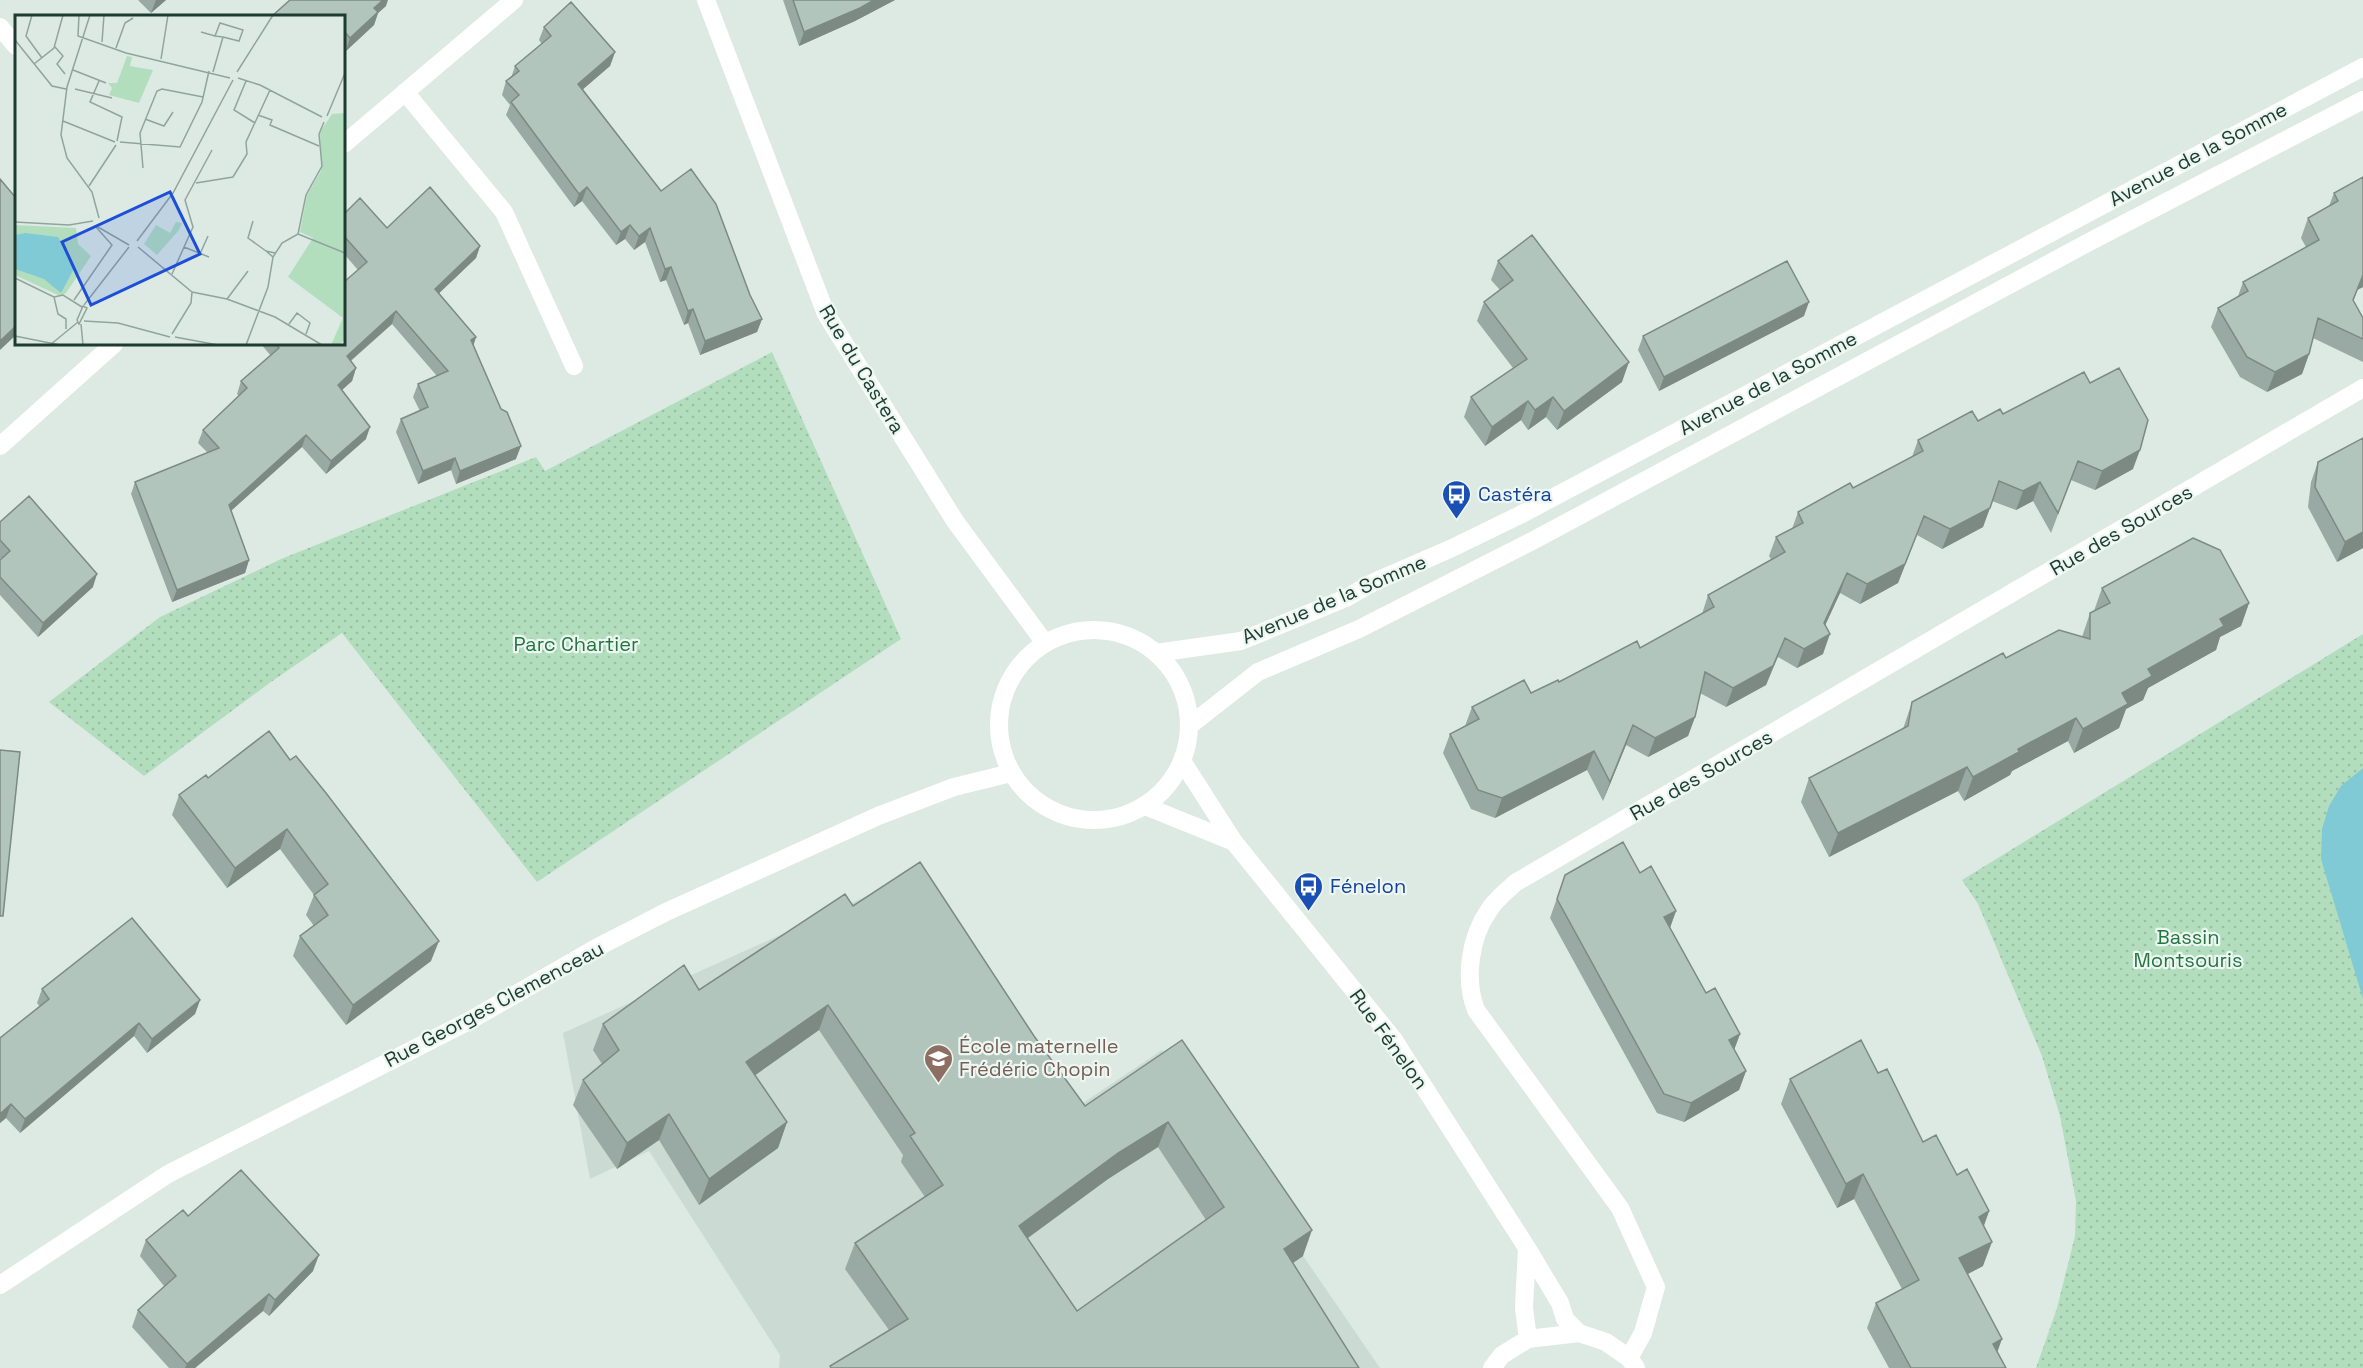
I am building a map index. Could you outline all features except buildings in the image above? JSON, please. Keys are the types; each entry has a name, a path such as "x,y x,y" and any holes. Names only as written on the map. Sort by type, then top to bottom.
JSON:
{"street":[{"path":"345,143 514,0"},
{"name":"Rue du Castera","path":"706,0 826,314 955,521 1045,643"},
{"path":"0,27 15,45"},
{"name":"Avenue de la Somme","path":"1156,653 1241,641 1346,598 1374,582 1450,549 1520,515 2363,67"},
{"path":"405,92 504,212 574,366"},
{"name":"Avenue de la Somme","path":"1189,726 1258,672 1359,629 1525,545 2091,241 2363,100"},
{"path":"0,446 113,345"},
{"name":"Rue des Sources","path":"1633,1363 1656,1287 1620,1208 1476,1010 1469,994 1474,940 1489,909 1515,883 2363,388"},
{"path":"1102,630 1131,637 1156,653 1174,673 1186,699 1189,726 1182,761 1167,786 1145,806 1117,818 1088,821 1071,818 1047,808 1026,793 1011,773 1000,745 998,715 1006,687 1022,662 1045,643 1073,632 1102,630"},
{"name":"Rue Fénelon","path":"1182,761 1234,842 1394,1040 1527,1248 1560,1303 1565,1319 1579,1333"},
{"name":"Rue Georges Clemenceau","path":"0,1285 168,1174 469,1021 596,948 666,912 878,816 954,787 1011,773"},
{"name":"Rue Fénelon","path":"1145,806 1234,842"},
{"path":"1527,1248 1524,1308 1528,1339"},
{"path":"1492,1368 1502,1355 1528,1339 1579,1333 1606,1342 1633,1363"}],"shaded area":[{"path":"900,881 1071,1111 1162,1050 1380,1368 779,1368 780,1355 649,1151 590,1179 563,1033"}],"green space":[{"name":"Parc Chartier","path":"772,352 901,639 537,882 342,633 271,682 144,776 49,702 160,617 281,559 536,457 545,471"},
{"name":"Bassin Montsouris","path":"2363,634 2363,1368 2036,1368 2057,1308 2075,1236 2076,1201 2060,1116 2042,1056 1978,904 1962,880"}],"water":[{"path":"2363,768 2363,999 2321,859 2322,829 2329,806 2341,786"}],"place":[{"name":"Castéra","path":"1457,520"},
{"name":"Fénelon","path":"1309,912"},
{"name":"École maternelle Frédéric Chopin","path":"938,1084"}]}
